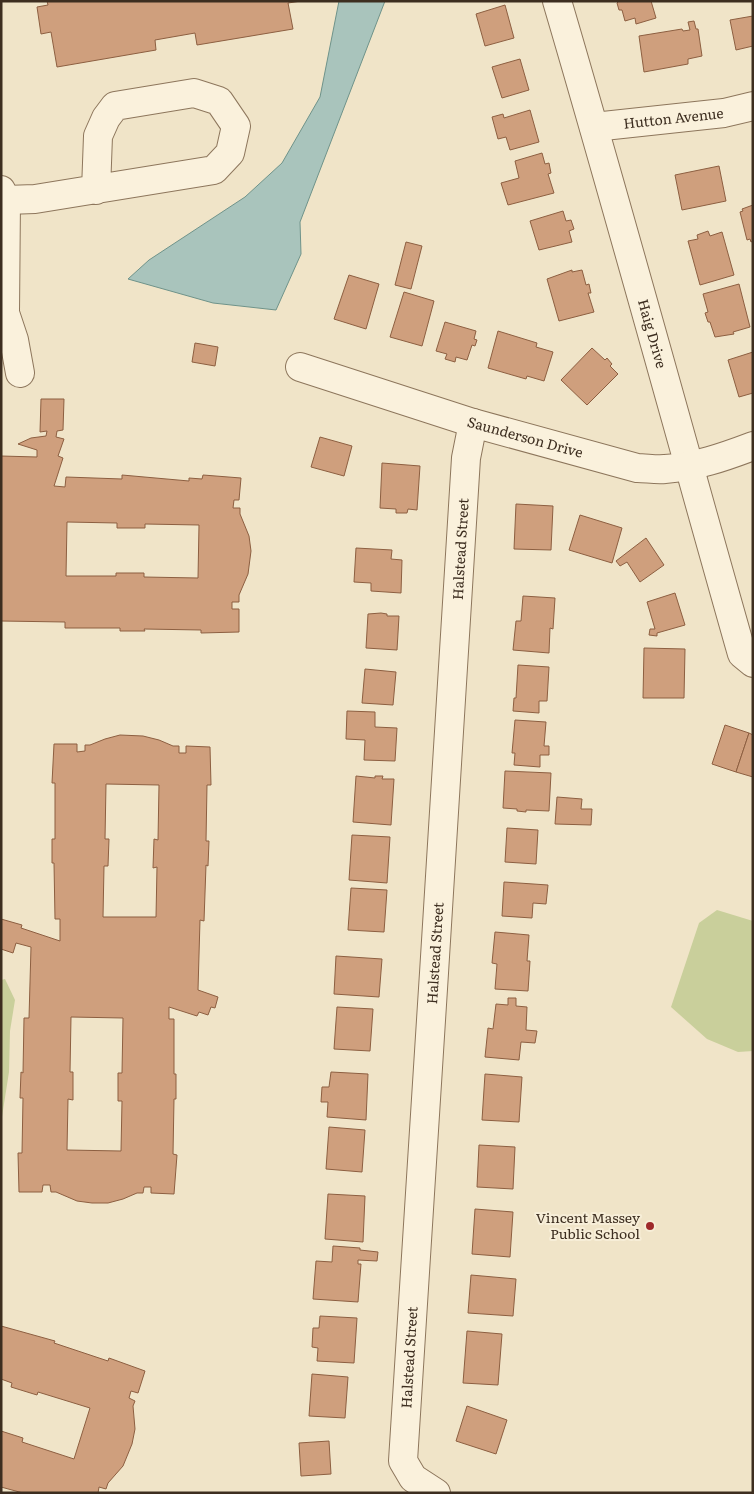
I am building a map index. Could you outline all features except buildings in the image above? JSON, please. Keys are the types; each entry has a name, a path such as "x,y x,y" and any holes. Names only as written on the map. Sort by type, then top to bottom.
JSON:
{"street":[{"name":"Haig Drive","path":"557,1 594,127 676,468 742,654 753,664"},
{"path":"20,372 14,340 5,313 4,195 35,199 96,190 214,170 230,153 236,126 219,101 194,93 115,106 106,118 98,136 96,190"},
{"name":"Hutton Avenue","path":"594,127 724,113 753,106"},
{"name":"Saunderson Drive","path":"300,366 473,423 637,468 676,468 719,459 753,446"},
{"name":"Halstead Street","path":"425,1486 403,1461 450,739 466,458 473,423"}],"green space":[{"path":"717,910 753,921 753,1051 738,1052 707,1039 671,1007 699,923"},
{"path":"5,979 15,1000 10,1031 9,1072 1,1123 1,980"}],"water":[{"path":"339,1 385,1 300,222 301,254 276,310 213,303 128,279 149,260 245,197 282,163 320,97"}],"place":[{"name":"Vincent Massey Public School","path":"650,1226"}]}
